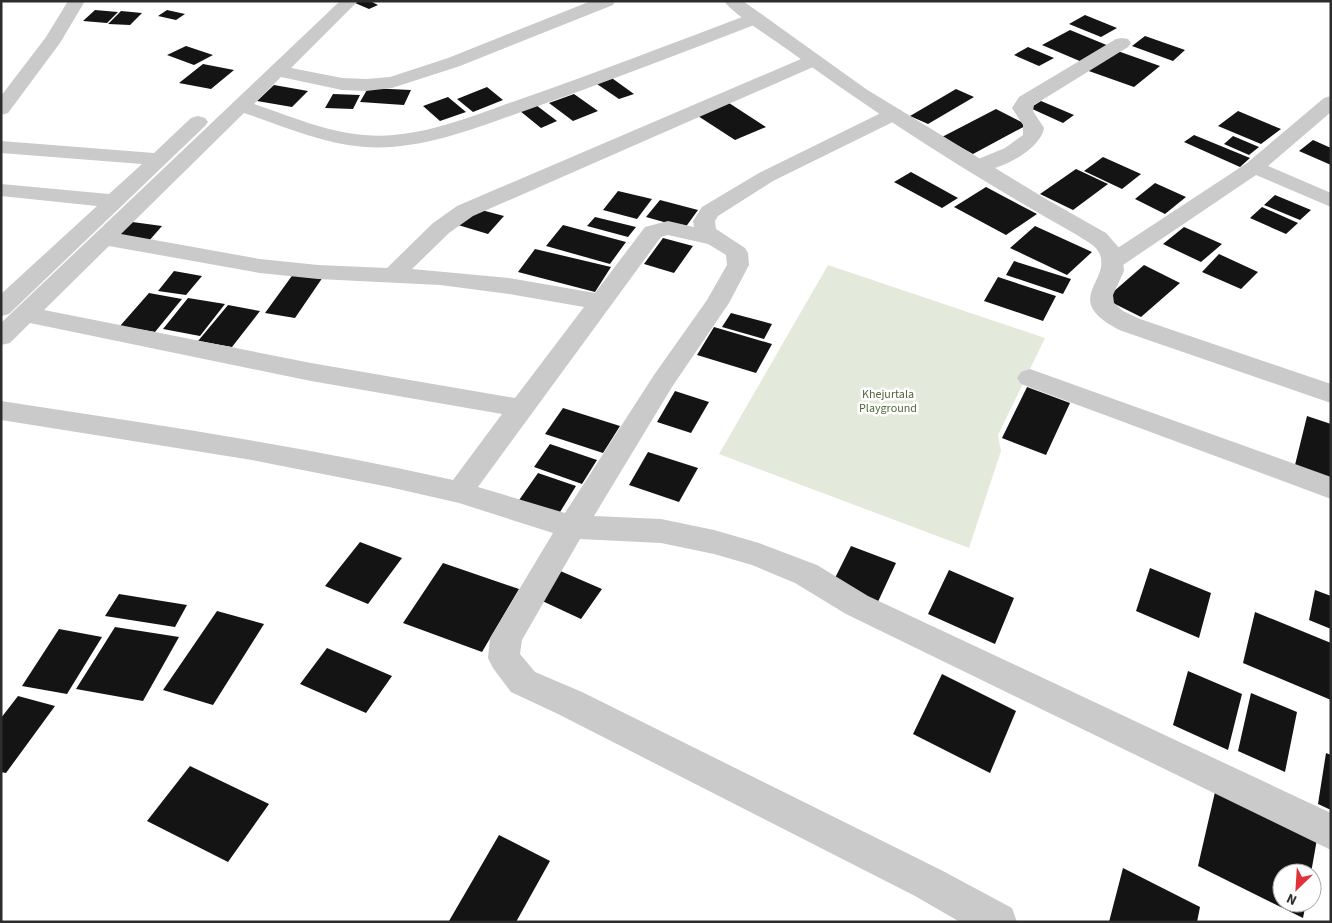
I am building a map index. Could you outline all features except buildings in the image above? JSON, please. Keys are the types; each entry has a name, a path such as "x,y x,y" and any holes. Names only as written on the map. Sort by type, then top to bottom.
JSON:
{"street":[{"path":"3,104 54,39 76,1"},
{"path":"1,308 157,159 333,1"},
{"path":"1,337 350,1"},
{"path":"277,72 342,84 366,85 392,82 454,62 607,1"},
{"path":"732,1 859,93 1038,204 1098,238 1110,250 1112,271 1102,295 1103,304 1114,317 1131,326 1331,394"},
{"path":"241,106 334,134 365,141 388,140 472,122 563,91 756,18"},
{"path":"978,166 1028,143 1034,135 1034,126 1023,114 1022,108 1026,101 1122,43"},
{"path":"393,275 441,228 465,212 814,60"},
{"path":"1112,262 1254,167 1331,102"},
{"path":"713,238 705,231 704,221 710,212 723,202 766,177 894,114"},
{"path":"1,147 157,159"},
{"path":"1254,167 1331,201"},
{"path":"1,190 113,201"},
{"path":"459,492 653,232 668,228 713,238 728,244 736,252 738,265 729,282 717,303 663,381 572,527 506,638 504,658 523,682 570,702 928,883 998,922"},
{"path":"104,238 260,266 318,272 393,275 509,286 600,302"},
{"path":"25,314 311,372 522,408"},
{"path":"1030,378 1331,488"},
{"path":"1,410 262,452 389,476 459,492 572,527 661,531 714,542 775,561 806,574 857,604 1331,832"}],"green space":[{"name":"Khejurtala Playground","path":"828,265 1045,338 998,435 1001,451 969,548 719,454"}]}
